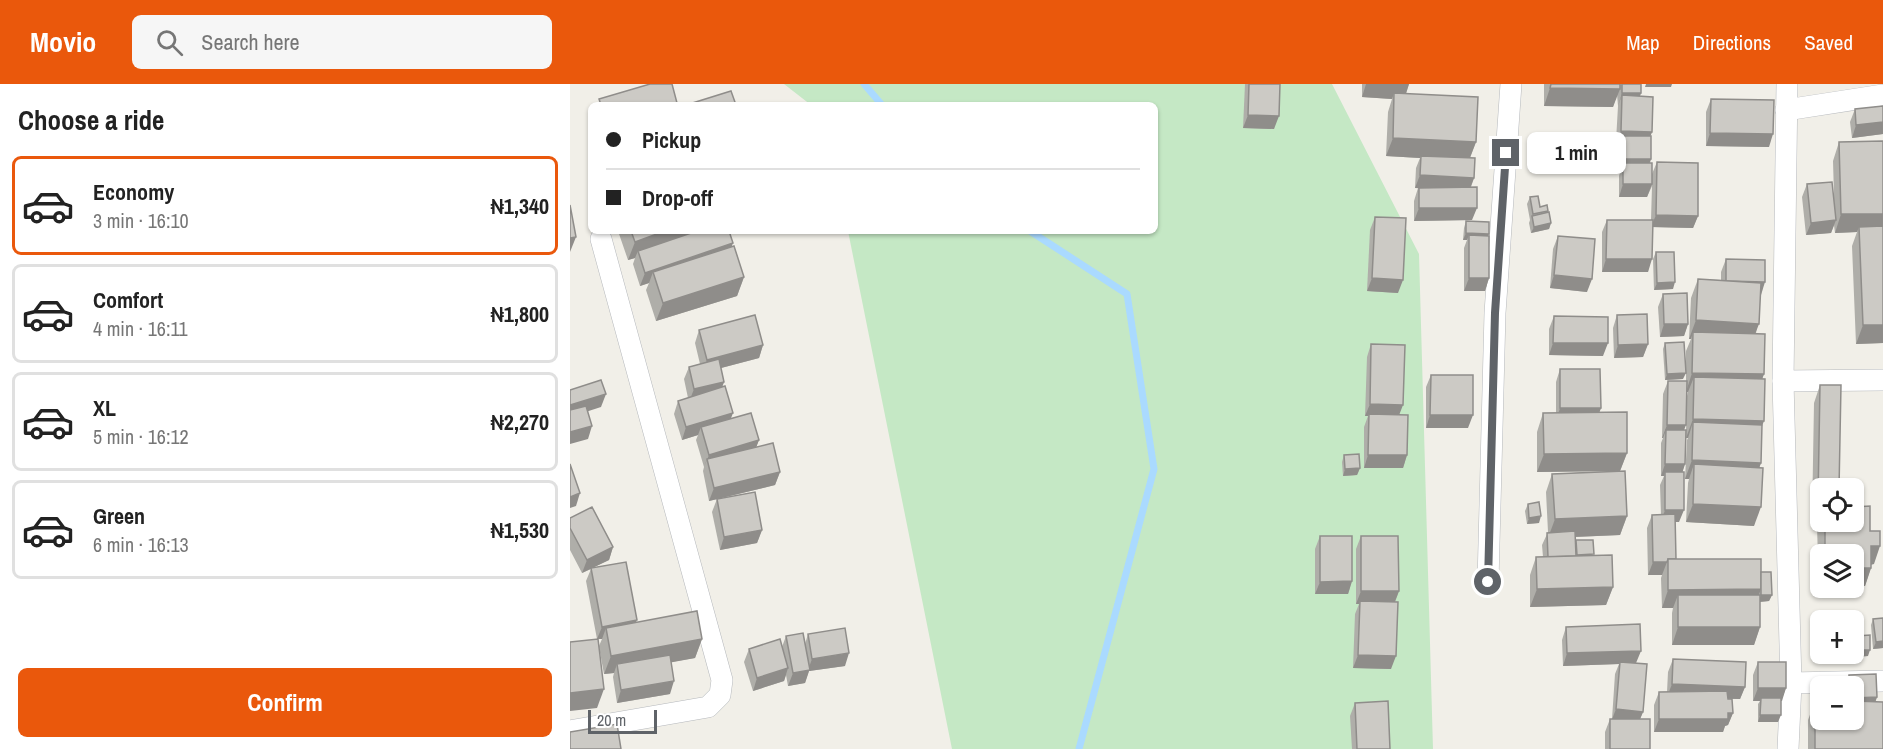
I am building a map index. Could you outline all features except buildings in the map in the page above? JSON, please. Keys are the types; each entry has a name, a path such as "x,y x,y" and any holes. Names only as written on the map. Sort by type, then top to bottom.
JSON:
{"street":[{"path":"1488,582 1495,313 1511,84"},
{"path":"1787,84 1783,381 1791,683 1788,749"},
{"path":"1786,110 1883,95"},
{"path":"570,731 708,707 720,695 722,680 602,239"},
{"path":"1783,381 1883,380"},
{"path":"1791,683 1883,681"}],"green space":[{"path":"784,84 1332,84 1419,254 1433,749 952,749 849,234 1158,234 1158,102 807,102"}],"waterway":[{"path":"864,84 879,102"},
{"path":"1035,234 1127,294 1154,469 1079,749"}],"route":[{"path":"1488,582 1495,313 1506,153"}]}
